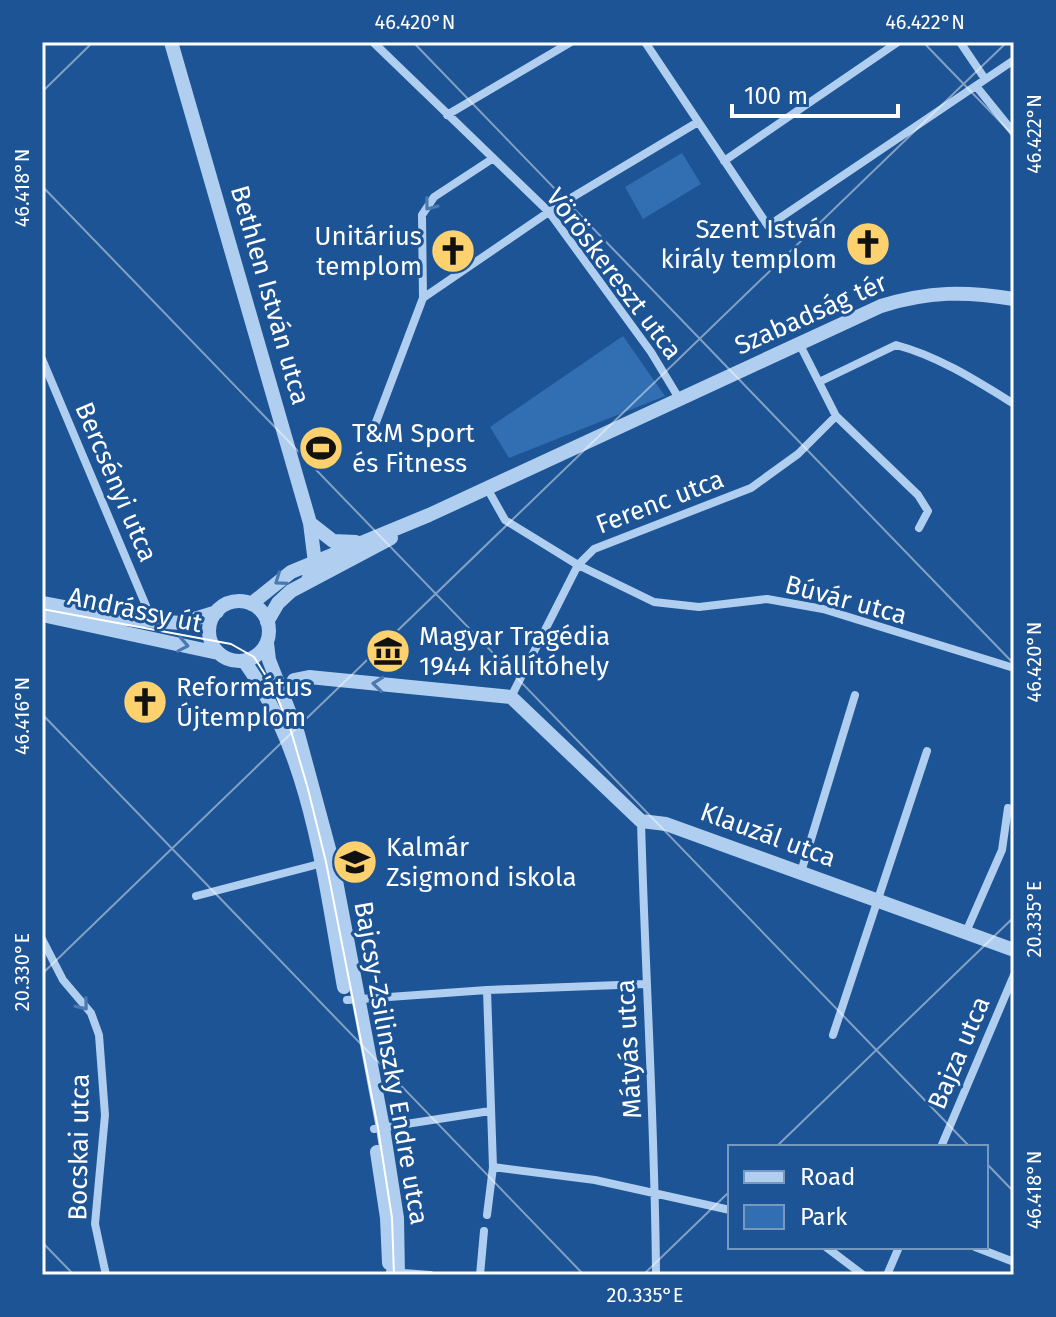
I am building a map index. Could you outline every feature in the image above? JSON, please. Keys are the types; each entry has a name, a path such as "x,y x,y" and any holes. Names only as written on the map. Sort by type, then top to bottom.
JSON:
{"street":[{"name":"Bethlen István utca","path":"171,42 276,396 310,523 315,563"},
{"name":"Vöröskereszt utca","path":"373,42 549,212 651,352 680,400"},
{"path":"447,115 571,42"},
{"path":"645,42 768,226 1014,60"},
{"path":"724,161 898,42"},
{"path":"960,42 985,79"},
{"path":"976,86 1014,133"},
{"path":"423,298 549,212 698,122"},
{"path":"370,438 423,298 422,215 425,207 434,197 492,159"},
{"name":"Szabadság tér","path":"429,515 881,306 913,296 946,292 1014,299"},
{"path":"799,343 836,416 918,495 928,511 919,528"},
{"path":"819,382 896,345 916,350 1014,404"},
{"name":"Bercsényi utca","path":"42,359 152,620"},
{"name":"Ferenc utca","path":"511,697 578,565 594,549 751,488 798,454 836,416"},
{"name":"Búvár utca","path":"487,488 505,520 578,565 654,602 699,607 767,599 823,609 1014,668"},
{"path":"251,604 291,572 429,515"},
{"path":"267,622 278,603 308,580 362,556 429,515"},
{"path":"310,523 333,541 363,542"},
{"path":"308,580 315,563"},
{"path":"232,602 251,604 264,614 267,643 254,657 244,661 226,658 218,653 210,639 209,630 217,611 232,602"},
{"name":"Andrássy út","path":"42,603 127,619 181,623 198,620 217,611"},
{"name":"Andrássy út","path":"42,615 218,653"},
{"name":"Bajcsy-Zsilinszky Endre utca","path":"267,643 269,660 287,682 326,862 378,1128 394,1273"},
{"name":"Bajcsy-Zsilinszky Endre utca","path":"244,661 265,692 291,749 326,862"},
{"path":"287,682 309,677 511,697 641,821"},
{"path":"801,872 855,695"},
{"path":"833,1035 927,751"},
{"path":"966,932 1002,850 1008,808"},
{"name":"Klauzál utca","path":"641,821 666,824 1014,950"},
{"name":"Mátyás utca","path":"641,821 645,984 656,1192 656,1275"},
{"path":"196,896 326,862"},
{"name":"Bocskai utca","path":"42,939 63,980 91,1013 99,1035 105,1115 95,1224 106,1275"},
{"name":"Bajza utca","path":"942,1145 1014,975"},
{"path":"352,999 645,984"},
{"path":"487,990 493,1167 487,1215"},
{"path":"378,1128 490,1111"},
{"path":"493,1167 595,1180 728,1210"},
{"path":"480,1275 484,1231"},
{"path":"829,1249 863,1275"},
{"path":"887,1275 898,1249"},
{"path":"980,1249 1014,1262"},
{"path":"394,1273 430,1275"}],"green space":[{"path":"682,153 701,184 643,219 625,187"},
{"path":"623,336 665,396 509,458 490,427"}],"tram line":[{"path":"42,609 231,644 254,657 273,687 291,731 326,862 378,1128 392,1218 394,1275"}],"place":[{"name":"Szent István király templom","path":"868,244"},
{"name":"Unitárius templom","path":"453,251"},
{"name":"T&M Sport és Fitness","path":"321,448"},
{"name":"Magyar Tragédia 1944 kiállítóhely","path":"388,651"},
{"name":"Református Újtemplom","path":"145,702"},
{"name":"Kalmár Zsigmond iskola","path":"355,862"}]}
